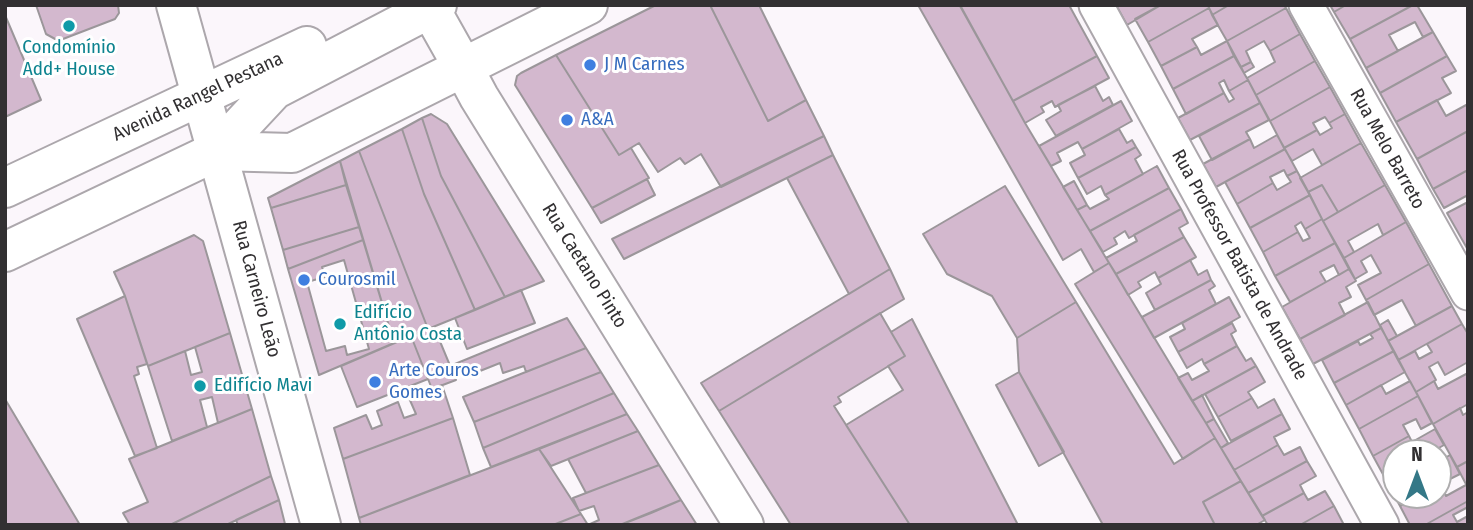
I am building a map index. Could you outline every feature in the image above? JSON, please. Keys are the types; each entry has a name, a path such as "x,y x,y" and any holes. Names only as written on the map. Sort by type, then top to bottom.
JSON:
{"main road":[{"name":"Rua Carneiro Leão","path":"176,5 321,525"},
{"name":"Avenida Rangel Pestana","path":"5,188 392,5"},
{"name":"Avenida Rangel Pestana","path":"217,151 292,153 588,5"},
{"name":"Avenida Rangel Pestana","path":"5,252 217,151 274,90 432,6"},
{"name":"Rua Caetano Pinto","path":"432,6 479,97 744,525"},
{"path":"201,95 217,104 274,90"}],"street":[{"name":"Rua Professor Batista de Andrade","path":"1096,5 1382,525"},
{"name":"Rua Melo Barreto","path":"1306,5 1468,293"}],"building":[{"name":"Condomínio Add+ House","path":"36,5 118,5 119,13 115,19 57,40 46,34"},
{"path":"656,5 710,5 768,121 806,100 824,136 721,187 701,154 685,164 680,158 658,172 639,143 619,155 556,55"},
{"path":"710,5 759,5 806,100 768,121"},
{"path":"918,5 960,5 1025,123 1109,263 1094,272 1081,249 1063,260"},
{"path":"1069,5 1097,56 1013,101 960,6"},
{"path":"1116,5 1161,5 1127,25"},
{"path":"1161,5 1208,5 1209,8 1148,42 1135,19"},
{"path":"1208,5 1229,5 1212,15"},
{"path":"1229,5 1284,5 1286,8 1227,41 1212,15"},
{"path":"1330,5 1346,5 1334,12"},
{"path":"1346,5 1413,5 1350,39 1334,12"},
{"path":"1417,5 1433,32 1423,37 1415,22 1389,35 1398,51 1366,68 1350,39"},
{"path":"1209,8 1218,25 1192,39 1197,47 1161,66 1148,42"},
{"path":"1286,8 1300,34 1270,51 1264,41 1246,51 1251,62 1241,67 1227,41"},
{"path":"5,15 41,100 5,117"},
{"path":"1433,32 1447,56 1380,93 1366,68"},
{"path":"1300,34 1315,61 1256,95 1247,78 1275,62 1270,51"},
{"path":"1227,41 1234,56 1173,89 1161,66 1197,47 1201,55"},
{"name":"A&A","path":"556,55 619,155 631,148 649,178 592,208 515,85 517,76 521,73"},
{"path":"1097,56 1109,78 1055,107 1052,101 1041,107 1044,112 1025,123 1013,101"},
{"path":"1234,56 1248,80 1229,91 1224,80 1219,83 1224,93 1186,114 1173,89"},
{"path":"1447,56 1456,71 1442,78 1451,93 1396,122 1380,93"},
{"path":"1315,61 1330,87 1270,121 1256,95"},
{"path":"1251,62 1254,67 1244,73 1241,67"},
{"path":"1248,80 1260,103 1190,140 1178,118 1224,93 1229,102 1234,99 1229,91"},
{"path":"1095,86 1103,101 1109,97 1113,105 1056,136 1046,120 1061,111 1058,105"},
{"path":"1330,87 1345,114 1329,123 1325,117 1313,123 1317,130 1284,148 1270,121"},
{"path":"1437,100 1446,116 1468,104 1468,131 1417,159 1396,122"},
{"path":"1121,101 1132,121 1082,149 1078,142 1057,153 1061,161 1051,166 1039,146"},
{"path":"1260,103 1269,120 1246,132 1250,139 1212,160 1199,136"},
{"path":"431,114 447,124 544,281 505,297 441,176 422,118"},
{"path":"1345,114 1361,143 1322,165 1313,149 1292,161 1284,148 1317,130 1320,135 1332,128 1329,123"},
{"path":"422,118 441,176 505,297 475,310 424,194 402,129"},
{"path":"402,129 424,194 475,310 428,329 359,151"},
{"path":"1119,129 1127,143 1132,140 1136,147 1078,178 1070,163 1085,155 1082,149"},
{"path":"1468,131 1468,170 1433,189 1417,159"},
{"path":"1277,135 1285,149 1216,187 1203,164 1250,139 1254,148"},
{"path":"824,136 833,155 624,259 612,239"},
{"path":"1361,143 1385,185 1338,212 1322,185 1308,192 1300,178"},
{"path":"1136,147 1141,155 1135,159 1143,174 1105,195 1101,186 1087,194 1078,178"},
{"path":"1285,149 1297,171 1287,176 1284,170 1270,177 1273,183 1237,204 1225,182"},
{"path":"359,151 428,329 394,343 340,161"},
{"path":"833,155 890,269 849,294 787,178"},
{"path":"340,161 346,185 271,208 268,198"},
{"path":"1157,166 1169,188 1090,231 1077,210 1087,205 1090,209 1109,199 1105,195"},
{"path":"1468,170 1468,195 1444,208 1433,189"},
{"path":"1297,171 1310,195 1250,228 1237,204 1273,183 1277,190 1291,182 1287,176"},
{"path":"647,179 655,195 601,223 592,208"},
{"path":"1074,181 1087,205 1077,210 1063,187"},
{"path":"346,185 359,227 283,250 271,208"},
{"path":"1322,185 1338,212 1323,221 1308,192"},
{"path":"1385,185 1406,222 1383,235 1378,224 1348,241 1354,252 1344,258 1323,221"},
{"path":"1005,186 1076,302 1017,338 992,296 947,274 923,234"},
{"path":"1169,188 1181,209 1129,238 1125,231 1114,238 1117,244 1103,252 1090,231"},
{"path":"1310,195 1322,219 1305,229 1301,222 1295,226 1298,232 1263,252 1250,228"},
{"path":"1468,202 1468,250 1447,213"},
{"path":"1181,209 1188,223 1179,228 1184,237 1116,274 1106,258 1137,241 1134,235"},
{"path":"1322,219 1335,243 1275,276 1263,252 1298,232 1303,241 1310,238 1305,229"},
{"path":"1406,222 1429,264 1366,300 1358,285 1381,273 1371,255 1361,261 1367,272 1355,279 1344,258"},
{"path":"359,227 363,240 288,269 283,250"},
{"path":"194,235 203,241 230,333 148,366 125,296 114,272"},
{"path":"1184,237 1196,257 1158,278 1155,272 1138,282 1141,287 1128,295 1116,274"},
{"path":"363,240 394,343 319,375 288,269"},
{"path":"1335,243 1349,269 1339,275 1334,265 1320,272 1326,282 1290,302 1275,276"},
{"name":"Edifício Antônio Costa","path":"344,260 369,349 347,355 345,346 326,351 307,282 325,277 322,267"},
{"path":"1190,260 1198,275 1207,270 1211,280 1155,310 1146,293 1161,284 1158,278"},
{"path":"1109,263 1215,438 1183,459 1075,284"},
{"path":"1429,264 1452,306 1416,326 1402,300 1374,315 1366,300"},
{"path":"890,269 904,299 719,411 701,383"},
{"path":"1349,269 1356,281 1346,287 1351,297 1339,303 1345,315 1300,339 1282,307"},
{"path":"1211,280 1215,286 1209,290 1216,304 1154,338 1142,317"},
{"path":"521,290 535,323 467,349 455,318"},
{"path":"125,296 147,364 137,367 139,374 134,376 157,448 135,456 77,319"},
{"path":"1229,297 1240,317 1178,352 1170,337 1185,329 1182,323"},
{"path":"1076,302 1174,464 1215,438 1241,481 1203,502 1215,525 1103,525 1019,372 1017,338"},
{"path":"1368,302 1381,328 1313,364 1300,339"},
{"path":"1452,306 1462,324 1398,360 1388,341"},
{"path":"880,313 905,356 838,397 841,402 834,406 910,525 791,525 719,411"},
{"path":"567,318 586,348 526,372 524,366 503,373 500,363 465,377 464,374 455,377 450,366"},
{"path":"912,319 1018,525 910,525 846,425 903,390 888,366 905,356 891,332"},
{"path":"1388,320 1397,336 1388,341 1380,325"},
{"path":"1232,323 1236,331 1231,334 1237,346 1204,364 1202,359 1187,368 1178,352"},
{"path":"1462,324 1468,334 1468,362 1445,375 1438,362 1429,367 1436,380 1416,392 1398,360 1415,351 1419,359 1432,352 1427,344"},
{"path":"434,327 456,380 432,389 411,336"},
{"path":"1381,328 1394,351 1334,383 1322,360 1358,341 1360,345 1373,338 1370,334"},
{"name":"Edifício Mavi","path":"230,333 252,409 218,423 212,397 200,400 207,427 172,441 148,366 185,351 191,375 202,372 195,347"},
{"path":"411,336 428,379 357,407 341,366"},
{"path":"1237,346 1246,361 1251,358 1256,366 1192,401 1178,378 1188,373 1192,380 1209,371 1204,364"},
{"path":"586,348 601,372 474,422 463,397"},
{"path":"1394,351 1405,372 1346,405 1334,383"},
{"path":"1256,366 1265,382 1248,392 1252,398 1218,417 1205,394"},
{"path":"601,372 614,393 483,448 474,422"},
{"path":"1019,372 1064,452 1039,466 996,385"},
{"path":"1468,373 1468,404 1433,424 1416,392 1434,381 1438,389"},
{"path":"1410,381 1418,396 1359,429 1346,405 1381,385 1386,394"},
{"path":"442,385 453,418 343,459 334,428 366,415 372,429 382,425 377,411 398,402 404,418 416,414 409,398"},
{"path":"614,393 627,414 491,467 483,448"},
{"path":"1202,395 1214,419 1206,423 1192,401"},
{"path":"1418,396 1432,423 1421,429 1416,419 1403,425 1409,436 1404,439 1382,439 1382,451 1373,456 1359,429"},
{"path":"1252,398 1258,408 1274,399 1282,414 1231,441 1218,417"},
{"path":"5,399 80,525 5,525"},
{"path":"1460,408 1463,415 1468,412 1468,461 1457,467 1452,458 1452,439 1441,439 1433,424"},
{"path":"252,409 271,476 170,525 130,525 123,513 148,502 129,459"},
{"path":"627,414 638,431 551,466 539,449"},
{"path":"1282,414 1290,429 1274,437 1278,445 1234,470 1221,448"},
{"path":"453,418 470,475 359,518 343,459"},
{"path":"1214,419 1228,443 1221,448 1206,423"},
{"path":"1435,429 1441,439 1417,439"},
{"path":"638,431 659,465 586,493 568,459"},
{"path":"1278,445 1284,455 1300,447 1307,461 1248,493 1234,470"},
{"path":"539,449 581,514 553,525 361,525 359,518"},
{"path":"1382,451 1382,472 1373,456"},
{"path":"1452,459 1460,474 1452,478"},
{"path":"1307,461 1316,476 1300,485 1304,493 1262,516 1248,493"},
{"path":"1468,461 1468,488 1457,467"},
{"path":"659,465 681,500 620,525 588,525 599,520 594,506 579,511 573,498"},
{"path":"271,476 279,500 226,525 170,525"},
{"path":"1241,481 1265,520 1256,525 1215,525 1203,502"},
{"path":"1466,485 1468,501 1425,525 1410,525 1402,509 1452,509 1452,493"},
{"path":"1325,491 1334,506 1300,525 1268,525 1262,516 1304,493 1308,500"},
{"path":"279,500 285,524 238,525 236,520"},
{"path":"681,500 697,525 620,525 651,513"},
{"path":"1468,501 1468,507 1453,515 1457,522 1468,516 1468,525 1425,525"},
{"path":"1334,506 1344,525 1300,525"},
{"path":"581,514 588,525 553,525"}],"place":[{"name":"Condomínio Add+ House","path":"69,26"},
{"name":"J M Carnes","path":"590,65"},
{"name":"A&A","path":"567,120"},
{"name":"Courosmil","path":"304,280"},
{"name":"Edifício Antônio Costa","path":"340,324"},
{"name":"Arte Couros Gomes","path":"375,382"},
{"name":"Edifício Mavi","path":"200,386"}]}
